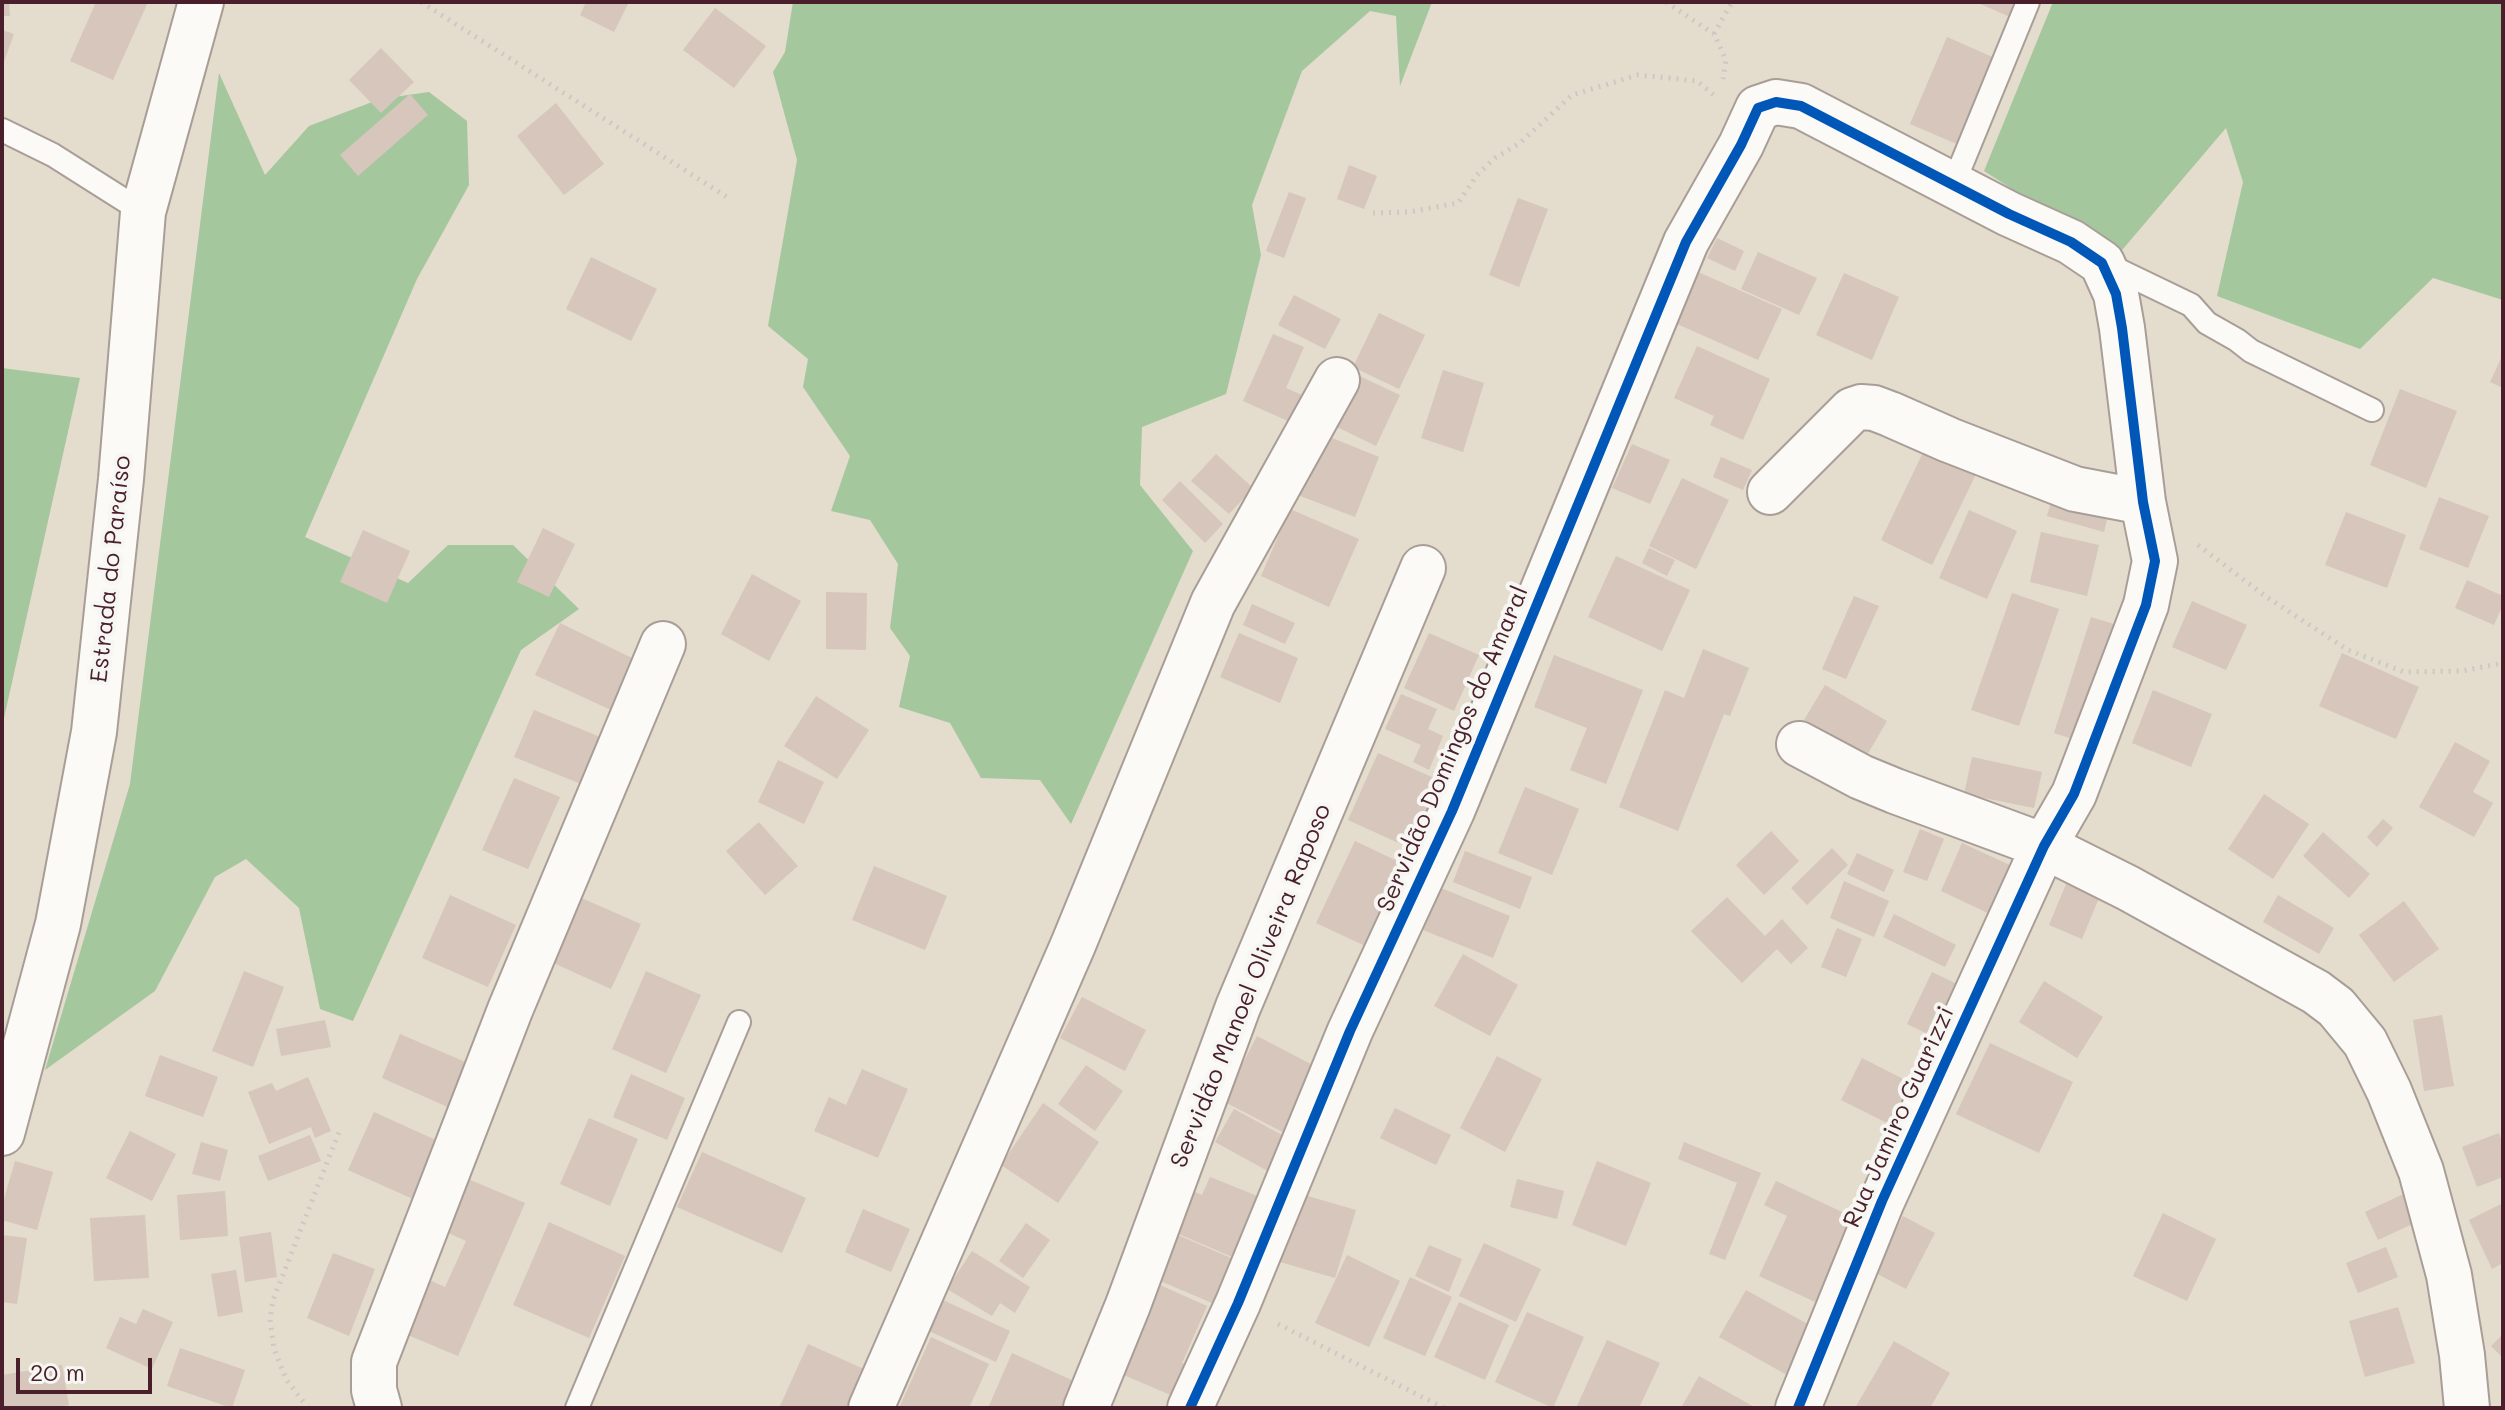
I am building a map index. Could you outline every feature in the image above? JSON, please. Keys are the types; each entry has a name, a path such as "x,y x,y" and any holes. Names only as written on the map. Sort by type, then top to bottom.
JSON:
{"street":[{"name":"Estrada do Paraíso","path":"2,1133 58,924 94,732 121,479 143,212 201,2"},
{"name":"Servidão Domingos do Amaral","path":"1190,1408 1238,1303 1350,1031 1452,811 1686,242 1741,145 1758,108 1776,102 1801,106 1953,185"},
{"path":"1953,185 2071,242 2102,263"},
{"name":"Rua Jamiro Guarizzi","path":"1798,1408 1882,1201 2044,846 2074,794 2146,605 2155,561 2143,502 2116,294 2102,263"},
{"path":"871,1408 1073,945 1213,603 1337,380"},
{"path":"1770,492 1852,410 1861,407 1890,414 2075,489 2143,502"},
{"name":"Servidão Manoel Oliveira Raposo","path":"1086,1408 1128,1305 1238,1007 1423,568"},
{"path":"379,1408 374,1390 374,1362 510,1010 663,644"},
{"path":"1799,744 1861,777 2044,846 2128,888 2316,992 2336,1007 2365,1042 2389,1091 2421,1171 2449,1275 2467,1408"}],"lane":[{"path":"1953,185 2028,2"},
{"path":"2,130 53,155 143,212"},
{"path":"2102,263 2191,305 2207,323 2251,351 2372,410"},
{"path":"577,1408 739,1022"}],"path":[{"path":"421,2 730,199"},
{"path":"1373,213 1409,212 1458,203 1477,175 1495,158 1520,143 1572,95 1638,75 1697,81 1720,100 1726,60 1714,34 1666,2"},
{"path":"1714,34 1732,2"},
{"path":"2143,502 2265,596 2348,650 2404,672 2462,671 2503,663"},
{"path":"308,1408 286,1379 274,1349 270,1319 273,1300 339,1132"},
{"path":"1238,1303 1444,1408"}],"green space":[{"path":"793,2 1432,2 1400,86 1396,16 1370,11 1302,71 1252,205 1261,255 1226,394 1142,427 1140,485 1193,551 1071,824 1040,780 981,778 950,723 899,707 910,656 890,628 898,564 870,520 831,511 850,456 803,387 808,359 768,326 797,160 773,72 785,52"},
{"path":"2053,2 2503,2 2503,300 2433,278 2360,349 2217,296 2243,182 2226,128 2117,256 1984,171"},
{"path":"219,73 265,175 309,126 380,99 429,92 467,121 469,185 417,279 305,537 408,583 448,545 513,545 579,609 521,650 353,1021 320,1009 299,908 246,859 215,877 155,991 45,1070 130,784"},
{"path":"2,368 80,378 2,727"}],"building":[{"path":"2,2 9,2 10,16 2,16"},
{"path":"96,2 148,2 113,80 70,61"},
{"path":"586,2 629,2 614,32 580,15"},
{"path":"1976,2 2017,2 2010,17"},
{"path":"715,8 766,46 734,88 683,50"},
{"path":"2,30 14,34 2,67"},
{"path":"1947,37 1997,59 1959,145 1910,124"},
{"path":"381,48 414,82 381,113 349,80"},
{"path":"410,94 428,115 358,176 340,155"},
{"path":"556,103 604,164 564,195 517,136"},
{"path":"1349,165 1377,176 1364,209 1337,199"},
{"path":"1289,192 1306,198 1284,258 1266,251"},
{"path":"1518,198 1548,209 1519,287 1489,275"},
{"path":"1717,238 1744,251 1735,271 1707,258"},
{"path":"1758,252 1817,278 1799,315 1741,289"},
{"path":"591,257 657,289 631,341 566,309"},
{"path":"1698,272 1782,309 1758,360 1675,323"},
{"path":"1844,273 1899,297 1872,360 1816,335"},
{"path":"1294,295 1341,319 1325,349 1278,325"},
{"path":"1379,313 1425,335 1399,389 1353,367"},
{"path":"1273,334 1304,347 1286,388 1309,398 1297,425 1243,401"},
{"path":"1697,346 1770,379 1743,440 1710,425 1714,416 1674,398"},
{"path":"2503,354 2503,388 2490,382"},
{"path":"1443,370 1484,383 1463,452 1421,438"},
{"path":"1355,374 1400,395 1376,446 1331,424"},
{"path":"2400,389 2457,411 2426,488 2370,465"},
{"path":"1315,431 1379,457 1355,517 1290,492"},
{"path":"1632,444 1670,460 1650,504 1612,488"},
{"path":"1927,444 1979,468 1932,565 1881,540"},
{"path":"1216,454 1253,488 1229,514 1191,481"},
{"path":"1721,457 1752,470 1743,490 1713,477"},
{"path":"1682,478 1729,500 1696,569 1649,546"},
{"path":"1180,481 1223,524 1205,543 1162,500"},
{"path":"2054,491 2110,507 2104,532 2047,516"},
{"path":"2439,497 2489,516 2468,568 2419,549"},
{"path":"1290,509 1359,539 1329,607 1261,576"},
{"path":"1969,510 2017,531 1987,599 1939,578"},
{"path":"2346,512 2406,535 2387,588 2325,565"},
{"path":"543,528 575,544 549,597 517,582"},
{"path":"363,530 410,551 387,603 340,582"},
{"path":"2041,532 2099,545 2087,596 2030,582"},
{"path":"1649,548 1675,560 1667,576 1642,563"},
{"path":"1616,556 1690,590 1662,651 1588,617"},
{"path":"752,574 801,601 769,661 721,634"},
{"path":"2467,580 2503,596 2503,605 2494,625 2455,608"},
{"path":"826,592 867,593 866,650 826,649"},
{"path":"2012,593 2059,609 2019,726 1971,710"},
{"path":"1854,596 1879,606 1846,679 1822,669"},
{"path":"2192,601 2247,625 2226,670 2172,647"},
{"path":"1252,604 1295,623 1285,644 1243,625"},
{"path":"2091,617 2117,625 2079,741 2054,733"},
{"path":"560,623 636,660 611,710 535,675"},
{"path":"1239,633 1298,658 1280,703 1220,677"},
{"path":"1429,633 1479,655 1454,711 1404,688"},
{"path":"1703,649 1749,668 1730,716 1724,714 1678,831 1619,807 1665,690 1684,698"},
{"path":"2342,653 2419,687 2396,739 2319,706"},
{"path":"1554,655 1643,690 1606,784 1570,770 1587,728 1534,707"},
{"path":"1825,685 1887,721 1863,762 1801,725"},
{"path":"2153,690 2212,714 2191,767 2132,743"},
{"path":"1401,694 1437,709 1428,729 1443,736 1429,770 1413,762 1421,745 1385,729"},
{"path":"816,696 869,730 837,779 784,746"},
{"path":"534,710 605,739 586,786 514,757"},
{"path":"2455,742 2490,761 2473,792 2493,803 2474,837 2419,807"},
{"path":"1378,753 1445,783 1414,850 1348,820"},
{"path":"1972,757 2042,772 2034,808 1964,794"},
{"path":"778,760 824,782 804,824 758,802"},
{"path":"514,778 560,797 528,869 482,850"},
{"path":"1525,787 1579,809 1552,875 1498,853"},
{"path":"2264,794 2309,824 2273,879 2228,849"},
{"path":"2383,819 2393,828 2377,847 2367,837"},
{"path":"759,822 798,866 765,895 726,851"},
{"path":"1920,829 1944,839 1927,881 1903,872"},
{"path":"1771,831 1799,861 1764,895 1736,865"},
{"path":"2323,832 2370,874 2349,898 2303,856"},
{"path":"1355,841 1414,869 1376,951 1316,923"},
{"path":"1962,843 2014,867 1992,915 1941,891"},
{"path":"1832,848 1848,865 1807,905 1791,888"},
{"path":"1465,851 1532,877 1520,909 1453,882"},
{"path":"1857,853 1894,870 1884,892 1847,874"},
{"path":"874,866 947,896 925,950 852,920"},
{"path":"1844,881 1889,901 1874,937 1830,918"},
{"path":"2066,884 2099,898 2082,939 2049,925"},
{"path":"1441,888 1510,916 1493,958 1423,930"},
{"path":"450,895 516,925 488,987 422,958"},
{"path":"2278,895 2334,928 2319,954 2263,922"},
{"path":"579,897 641,924 611,989 551,962"},
{"path":"1727,897 1765,936 1782,919 1808,948 1791,964 1777,949 1742,983 1691,931"},
{"path":"2404,901 2439,949 2394,982 2359,935"},
{"path":"1894,914 1956,945 1945,967 1883,937"},
{"path":"1837,928 1862,939 1846,977 1821,967"},
{"path":"1463,954 1518,985 1490,1036 1434,1006"},
{"path":"244,971 284,987 253,1067 212,1051"},
{"path":"646,971 701,995 666,1073 612,1049"},
{"path":"1932,972 1961,986 1936,1038 1907,1024"},
{"path":"2044,981 2103,1017 2077,1058 2019,1022"},
{"path":"1082,997 1146,1030 1125,1071 1060,1038"},
{"path":"2442,1015 2454,1086 2424,1091 2413,1020"},
{"path":"325,1020 331,1047 281,1056 276,1029"},
{"path":"400,1034 470,1064 450,1108 382,1078"},
{"path":"1257,1036 1326,1072 1292,1137 1223,1101"},
{"path":"1990,1043 2073,1082 2039,1153 1956,1114"},
{"path":"160,1055 218,1077 203,1117 145,1096"},
{"path":"1497,1056 1542,1079 1505,1152 1460,1128"},
{"path":"1862,1058 1913,1084 1891,1125 1841,1100"},
{"path":"1086,1065 1123,1091 1095,1131 1058,1104"},
{"path":"862,1069 908,1089 878,1158 814,1131 829,1097 846,1105"},
{"path":"631,1074 685,1098 667,1140 613,1117"},
{"path":"308,1077 331,1131 315,1138 311,1127 269,1144 248,1092 272,1083 276,1091"},
{"path":"1043,1103 1099,1142 1058,1203 1001,1165"},
{"path":"1395,1108 1451,1135 1436,1165 1380,1138"},
{"path":"1234,1109 1293,1141 1275,1175 1215,1142"},
{"path":"374,1112 438,1141 413,1199 348,1170"},
{"path":"589,1118 638,1139 610,1206 560,1184"},
{"path":"130,1131 176,1154 152,1201 106,1178"},
{"path":"2499,1133 2503,1144 2503,1177 2477,1187 2462,1147"},
{"path":"310,1135 321,1161 268,1181 258,1156"},
{"path":"201,1142 228,1150 220,1181 192,1174"},
{"path":"1684,1142 1761,1173 1725,1260 1709,1254 1737,1183 1678,1159"},
{"path":"702,1152 806,1198 782,1253 677,1207"},
{"path":"15,1161 53,1172 37,1230 2,1220 2,1206"},
{"path":"1597,1161 1651,1183 1626,1246 1572,1225"},
{"path":"1210,1177 1260,1197 1244,1262 1167,1229 1185,1188 1202,1195"},
{"path":"468,1179 525,1203 458,1356 403,1333 427,1279 445,1287 466,1241 446,1232"},
{"path":"1517,1179 1564,1191 1557,1219 1510,1207"},
{"path":"1776,1181 1855,1218 1815,1302 1759,1276 1787,1216 1764,1205"},
{"path":"2412,1190 2425,1218 2378,1240 2365,1212"},
{"path":"225,1191 228,1236 180,1240 177,1195"},
{"path":"1301,1194 1356,1210 1335,1278 1280,1262"},
{"path":"2503,1203 2503,1263 2492,1269 2469,1220"},
{"path":"863,1209 910,1229 891,1272 845,1252"},
{"path":"2163,1213 2216,1239 2187,1301 2133,1276"},
{"path":"145,1215 149,1278 94,1281 90,1218"},
{"path":"1903,1216 1935,1233 1906,1289 1874,1272"},
{"path":"549,1222 625,1256 589,1338 513,1305"},
{"path":"1026,1223 1050,1240 1023,1278 999,1261"},
{"path":"271,1232 277,1277 245,1282 239,1237"},
{"path":"2,1235 27,1238 17,1304 2,1302"},
{"path":"1178,1235 1238,1261 1219,1306 1158,1280"},
{"path":"1484,1243 1541,1269 1516,1322 1459,1296"},
{"path":"1429,1245 1462,1259 1449,1292 1415,1276"},
{"path":"2386,1247 2398,1277 2358,1293 2346,1263"},
{"path":"972,1251 1030,1287 1015,1313 1000,1303 992,1316 947,1289"},
{"path":"333,1253 375,1269 349,1336 307,1318"},
{"path":"1347,1255 1400,1281 1369,1347 1315,1323"},
{"path":"236,1270 243,1312 218,1317 211,1274"},
{"path":"1410,1277 1452,1297 1425,1356 1383,1338"},
{"path":"1151,1281 1207,1306 1182,1363 1194,1368 1180,1399 1112,1370"},
{"path":"1746,1290 1813,1327 1787,1375 1719,1337"},
{"path":"943,1300 1010,1331 996,1362 929,1331"},
{"path":"1459,1302 1509,1325 1485,1380 1434,1357"},
{"path":"2398,1307 2415,1363 2365,1377 2349,1321"},
{"path":"143,1309 173,1322 152,1369 106,1348 120,1317 136,1324"},
{"path":"1527,1312 1584,1337 1553,1408 1495,1382"},
{"path":"2503,1334 2503,1358 2491,1346"},
{"path":"931,1337 989,1364 969,1408 899,1408"},
{"path":"1607,1340 1660,1363 1639,1408 1576,1408"},
{"path":"1894,1341 1950,1373 1930,1408 1855,1408"},
{"path":"808,1344 864,1369 846,1408 780,1406"},
{"path":"180,1348 245,1370 232,1408 167,1386"},
{"path":"1012,1353 1076,1382 1064,1408 988,1408"},
{"path":"62,1365 69,1405 4,1408 2,1375"},
{"path":"1699,1376 1756,1408 1681,1408"}],"cycle path":[{"path":"1190,1408 1238,1303 1350,1031 1452,811 1686,242 1741,145 1758,108 1776,102 1801,106 2009,214 2071,242 2102,263 2116,294 2143,502 2155,561 2146,605 2074,794 2044,846 1882,1201 1798,1408"}]}
